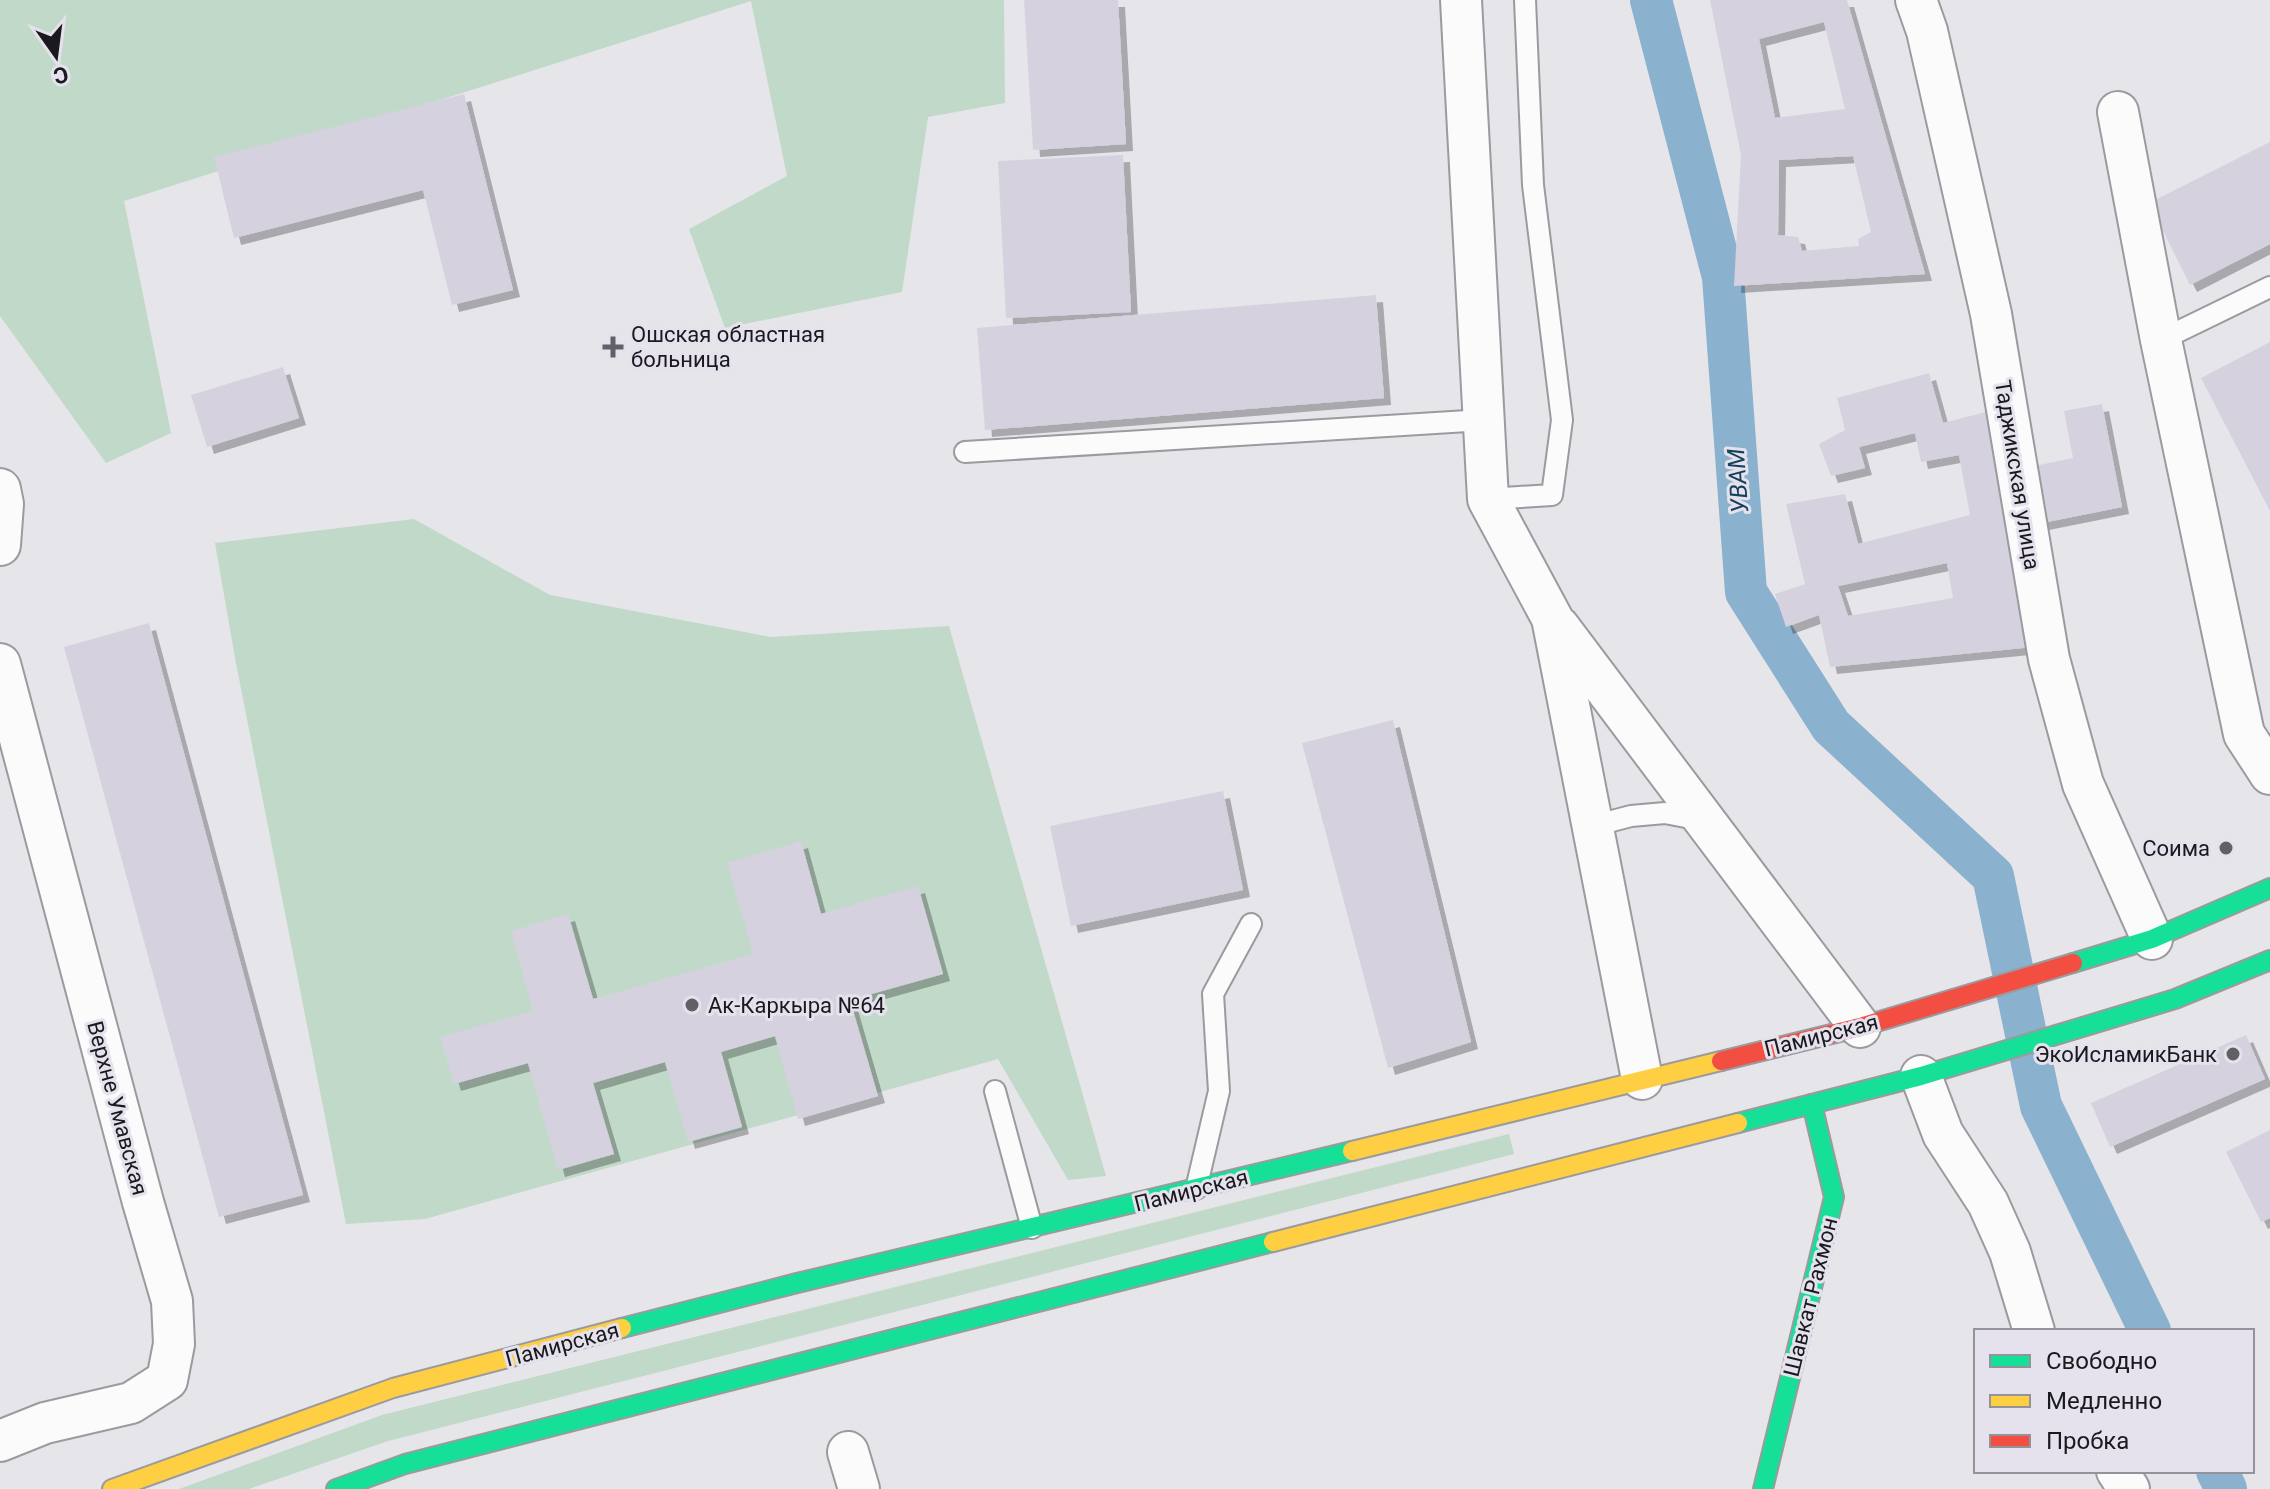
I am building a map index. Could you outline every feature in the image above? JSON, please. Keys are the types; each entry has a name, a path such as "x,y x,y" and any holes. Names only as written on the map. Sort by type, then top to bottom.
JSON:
{"main road":[{"name":"Памирская","path":"112,1489 393,1388 797,1283 1860,1027 2155,947 2270,888"},
{"path":"336,1489 405,1464 1921,1076 2270,960"},
{"name":"Шавкат Рахмон","path":"1763,1489 1834,1197 1812,1104"}],"street":[{"path":"1461,0 1488,499 1552,618 1860,1027"},
{"name":"Таджикская улица","path":"1916,0 1927,31 1991,314 2049,659 2083,784 2155,947"},
{"path":"2118,112 2161,340 2244,734 2270,774"},
{"path":"0,489 3,504 0,545"},
{"path":"1552,618 1642,1079"},
{"name":"Верхне Умавская","path":"0,664 172,1301 174,1344 167,1380 131,1403 45,1423 0,1441"},
{"path":"1921,1076 1943,1134 1988,1203 2010,1252 2033,1329"}],"lane":[{"path":"1488,499 1552,495 1562,420 1533,185 1525,0"},
{"path":"2161,340 2270,287"},
{"path":"965,452 1484,420"},
{"path":"1593,826 1631,816 1665,813 1705,821"},
{"path":"1196,1189 1219,1091 1213,994 1251,924"},
{"path":"995,1091 1032,1228"}],"green space":[{"path":"0,0 1004,0 1005,103 928,117 902,292 725,328 689,229 787,176 751,1 124,201 171,433 106,463 0,316"},
{"path":"414,519 550,595 771,637 949,626 1106,1176 1068,1180 998,1059 425,1219 346,1224 215,543"},
{"path":"1509,1134 1514,1154 388,1441 249,1489 179,1489 382,1415"}],"building":[{"path":"1024,0 1118,0 1126,144 1033,150"},
{"path":"1710,0 1847,0 1925,274 1734,286 1741,155","holes":["1824,22 1845,109 1775,118 1759,39","1853,156 1871,232 1858,239 1859,246 1802,251 1798,237 1778,235 1779,160"]},
{"path":"464,94 513,290 452,305 423,190 234,238 214,157"},
{"path":"2270,142 2270,244 2190,285 2149,203"},
{"path":"1123,155 1131,312 1006,318 998,161"},
{"path":"1376,295 1384,398 985,430 977,328"},
{"path":"2270,342 2270,511 2201,378"},
{"path":"283,367 299,418 207,447 191,395"},
{"path":"1929,373 1943,423 1990,411 2033,647 1830,667 1819,615 1786,627 1775,594 1805,584 1786,504 1845,494 1858,544 1970,515 1959,455 1921,462 1915,433 1859,447 1865,468 1831,476 1819,444 1845,430 1837,398","holes":["1947,563 1953,598 1848,616 1838,586"]},
{"path":"2102,404 2122,507 2037,524 2025,468 2073,458 2064,411"},
{"path":"149,623 303,1195 219,1217 64,647"},
{"path":"1393,720 1471,1042 1388,1068 1302,743"},
{"path":"1223,791 1243,890 1071,926 1050,826"},
{"name":"Ак-Каркыра №64","path":"801,841 821,914 918,886 943,974 850,1000 878,1096 798,1119 775,1036 721,1052 742,1127 688,1142 665,1062 593,1083 614,1154 558,1170 528,1063 454,1084 440,1037 533,1011 511,931 568,914 593,999 753,954 727,863"},
{"path":"2246,1035 2265,1079 2110,1147 2091,1103"},
{"path":"2270,1130 2270,1218 2261,1222 2226,1152"}],"waterway":[{"name":"УВАМ","path":"1651,0 1723,277 1746,592 1831,726 1993,876 2041,1106 2149,1329"},
{"path":"2218,1473 2226,1489"}],"traffic: fast":[{"path":"2073,963 2152,939 2270,888"},
{"path":"1738,1123 1921,1076 2175,999 2270,960"},
{"path":"1763,1489 1834,1197 1812,1104"},
{"path":"622,1328 797,1283 1352,1151"},
{"path":"336,1489 405,1464 1273,1242"}],"traffic: slow":[{"path":"1352,1151 1721,1061"},
{"path":"1273,1242 1738,1123"},
{"path":"112,1489 393,1388 622,1328"}],"traffic: jam":[{"path":"1721,1061 1860,1027 2073,963"}],"place":[{"name":"Ошская областная больница","path":"613,347"},
{"name":"Соима","path":"2226,848"},
{"name":"Ак-Каркыра №64","path":"692,1005"},
{"name":"ЭкоИсламикБанк","path":"2233,1054"}]}
